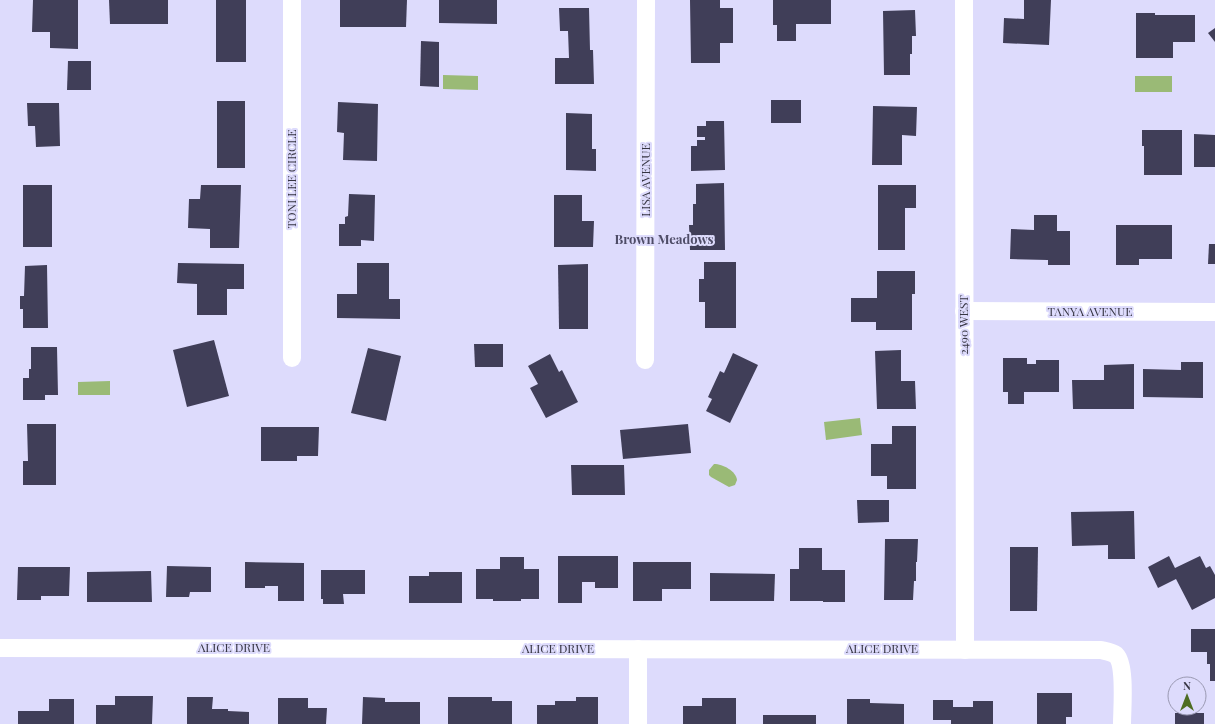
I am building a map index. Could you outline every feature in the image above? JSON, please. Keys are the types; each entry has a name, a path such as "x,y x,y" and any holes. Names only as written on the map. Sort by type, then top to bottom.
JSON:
{"street":[{"name":"TONI LEE CIRCLE","path":"292,0 292,358"},
{"name":"LISA AVENUE","path":"645,360 646,0"},
{"name":"2490 WEST","path":"964,0 965,650"},
{"name":"TANYA AVENUE","path":"964,311 1215,312"},
{"name":"ALICE DRIVE","path":"0,648 1101,650 1116,655 1120,664 1122,674 1122,724"},
{"path":"638,649 638,724"}],"shaded area":[{"path":"443,75 478,76 478,90 443,89"},
{"path":"1135,76 1172,76 1172,92 1135,92"},
{"path":"110,381 110,395 78,395 78,382"},
{"path":"860,418 862,435 826,440 824,422"},
{"path":"714,464 718,464 732,471 737,480 735,485 729,487 709,475 709,470"}],"building":[{"path":"33,0 78,0 78,49 50,48 50,32 32,32"},
{"path":"109,0 168,0 168,24 110,24"},
{"path":"216,0 246,0 246,62 216,62"},
{"path":"340,0 407,0 406,27 340,27"},
{"path":"439,0 497,0 497,24 439,23"},
{"path":"690,0 720,0 720,8 733,8 733,43 720,43 720,63 691,63"},
{"path":"773,0 831,0 831,24 796,24 796,41 777,41 777,25 773,25"},
{"path":"1024,0 1051,0 1049,45 1003,43 1004,18 1024,19"},
{"path":"559,8 589,8 590,50 593,50 594,84 555,84 555,58 569,58 568,31 560,31"},
{"path":"915,10 916,36 912,36 910,75 884,75 883,11"},
{"path":"1136,13 1155,13 1155,15 1195,15 1195,42 1173,42 1173,58 1136,58"},
{"path":"1215,28 1215,42 1208,33"},
{"path":"421,41 439,42 439,87 420,86"},
{"path":"68,61 91,61 91,90 67,90"},
{"path":"771,100 801,100 801,123 771,123"},
{"path":"217,101 245,101 245,168 217,168"},
{"path":"338,102 378,104 377,161 343,160 344,133 337,132"},
{"path":"27,103 59,103 60,146 36,147 35,126 28,126"},
{"path":"873,106 917,107 916,136 902,135 902,165 872,165"},
{"path":"566,113 592,114 592,149 596,149 596,171 566,170"},
{"path":"706,121 724,121 725,170 691,171 691,146 697,146 697,140 705,140 705,137 697,137 697,126 706,126"},
{"path":"1142,130 1182,130 1182,175 1144,175 1144,146 1142,146"},
{"path":"1194,134 1215,135 1215,167 1194,167"},
{"path":"724,183 725,250 690,250 689,225 693,225 693,204 696,204 696,184"},
{"path":"23,185 52,185 52,247 23,247"},
{"path":"201,185 241,185 239,248 210,248 210,229 188,228 189,199 200,199"},
{"path":"878,185 916,185 916,208 905,208 905,250 878,250"},
{"path":"349,194 375,195 374,241 361,240 361,246 339,246 339,224 345,224 345,217 348,216"},
{"path":"554,195 582,195 582,221 594,221 593,247 554,247"},
{"path":"1034,215 1057,215 1057,231 1070,231 1070,265 1048,265 1048,260 1010,259 1011,229 1034,230"},
{"path":"1116,225 1172,225 1172,259 1139,259 1139,265 1116,265"},
{"path":"1209,244 1215,244 1215,264 1208,264"},
{"path":"704,262 736,262 736,328 705,328 705,302 699,302 699,279 704,279"},
{"path":"178,263 244,264 244,289 227,289 227,315 197,315 197,284 177,283"},
{"path":"357,263 389,263 389,299 400,299 400,319 337,318 337,294 357,294"},
{"path":"588,264 588,329 559,329 558,265"},
{"path":"47,265 48,328 23,328 23,309 20,309 20,296 24,296 25,266"},
{"path":"877,271 915,271 915,294 912,294 912,330 876,330 876,322 851,322 851,298 877,298"},
{"path":"214,340 229,396 187,407 173,350"},
{"path":"474,344 503,344 503,367 475,367"},
{"path":"31,347 57,347 58,395 45,395 45,400 23,400 23,378 29,378 29,369 31,369"},
{"path":"368,348 401,356 386,421 351,413"},
{"path":"901,350 901,381 915,381 916,409 877,409 875,351"},
{"path":"733,353 758,365 730,423 706,411 712,399 708,397 720,371 724,373"},
{"path":"550,354 559,372 562,370 578,402 546,418 530,388 538,384 528,366"},
{"path":"1003,358 1027,358 1027,364 1036,364 1036,360 1059,360 1059,392 1024,392 1024,404 1008,404 1008,392 1003,392"},
{"path":"1181,362 1203,362 1203,398 1143,397 1143,369 1181,370"},
{"path":"1134,364 1134,409 1073,409 1072,380 1104,380 1104,365"},
{"path":"27,424 56,424 56,485 23,485 23,461 28,461"},
{"path":"688,424 691,453 623,459 620,430"},
{"path":"892,426 916,426 916,489 887,489 887,476 871,476 871,444 892,444"},
{"path":"261,427 319,427 318,456 297,456 297,461 261,461"},
{"path":"571,465 624,465 625,495 572,495"},
{"path":"857,500 889,500 889,522 858,523"},
{"path":"1134,511 1135,559 1108,559 1108,545 1072,546 1071,512"},
{"path":"885,539 918,539 916,581 914,581 913,600 884,600"},
{"path":"1010,547 1038,547 1037,611 1010,611"},
{"path":"799,548 822,548 822,570 845,570 845,602 790,601 790,569 799,569"},
{"path":"558,556 618,556 618,588 595,588 595,582 582,582 582,603 558,603"},
{"path":"1169,556 1175,568 1200,556 1206,568 1210,566 1215,575 1215,598 1192,610 1176,579 1158,588 1148,567"},
{"path":"500,557 524,557 524,569 539,569 539,599 521,599 521,601 493,601 493,599 476,599 476,569 500,569"},
{"path":"245,562 304,563 304,601 278,601 278,586 265,586 265,588 245,588"},
{"path":"633,562 691,562 691,589 662,589 662,601 633,601"},
{"path":"167,566 211,567 211,592 190,592 189,597 166,597"},
{"path":"18,567 70,567 69,596 41,596 41,600 17,600"},
{"path":"321,570 365,570 365,594 343,594 344,604 323,604 323,599 321,599"},
{"path":"151,571 152,602 87,602 87,572"},
{"path":"429,572 462,572 462,603 409,603 409,576 429,576"},
{"path":"710,573 775,574 774,601 710,601"},
{"path":"1191,629 1215,629 1215,681 1210,681 1210,664 1207,664 1207,652 1191,652"},
{"path":"1037,693 1072,693 1072,717 1066,717 1066,724 1037,724"},
{"path":"115,696 153,696 152,724 96,724 96,705 115,705"},
{"path":"187,697 213,697 212,709 228,709 228,711 249,712 249,724 187,724"},
{"path":"363,697 385,698 385,702 420,702 420,724 362,724"},
{"path":"448,697 492,697 492,701 512,701 512,724 448,724"},
{"path":"576,697 598,697 598,724 537,724 537,705 555,705 555,701 576,701"},
{"path":"278,698 308,698 308,708 327,708 326,724 278,724"},
{"path":"702,698 736,698 736,724 683,724 683,706 702,706"},
{"path":"49,699 74,699 74,724 18,724 18,711 49,711"},
{"path":"847,699 870,699 870,703 904,704 904,724 847,724"},
{"path":"933,700 953,700 953,707 973,707 973,701 993,701 993,724 951,724 951,720 933,720"},
{"path":"763,715 816,715 816,724 763,724"},
{"path":"1175,716 1204,716 1204,724 1175,724"}],"district":[{"name":"Brown Meadows","path":"664,239"}]}
